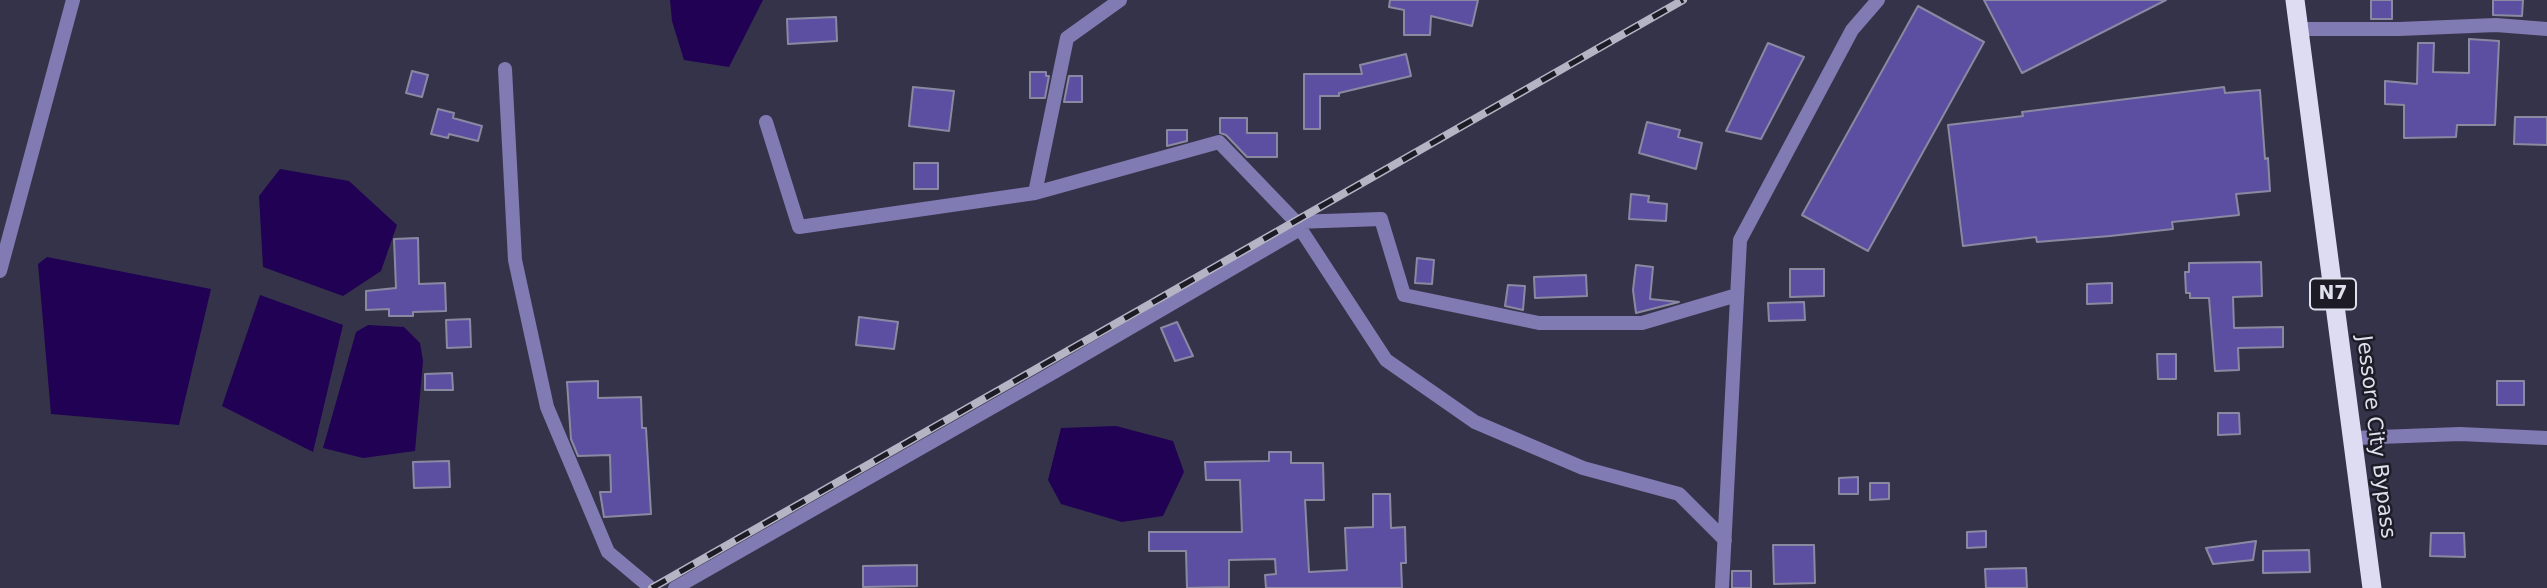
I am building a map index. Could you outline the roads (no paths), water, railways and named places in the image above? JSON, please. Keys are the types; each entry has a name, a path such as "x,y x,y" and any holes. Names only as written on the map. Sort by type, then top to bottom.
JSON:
{"highway":[{"name":"Jessore City Bypass","path":"2295,0 2372,588"}],"street":[{"path":"0,271 73,0"},
{"path":"1035,194 1067,38 1120,0"},
{"path":"1722,588 1740,240 1852,30 1878,0"},
{"path":"2298,29 2496,25 2547,29"},
{"path":"505,69 515,260 547,407 608,552 651,588"},
{"path":"766,122 799,226 1035,194 1219,142 1298,225 1386,360 1475,422 1583,468 1679,494 1725,540"},
{"path":"674,588 692,584 1044,378 1298,225 1381,219 1404,295 1539,323 1642,323 1737,295"},
{"path":"2352,438 2460,434 2547,438"}],"railway":[{"path":"652,588 1683,0"}]}
